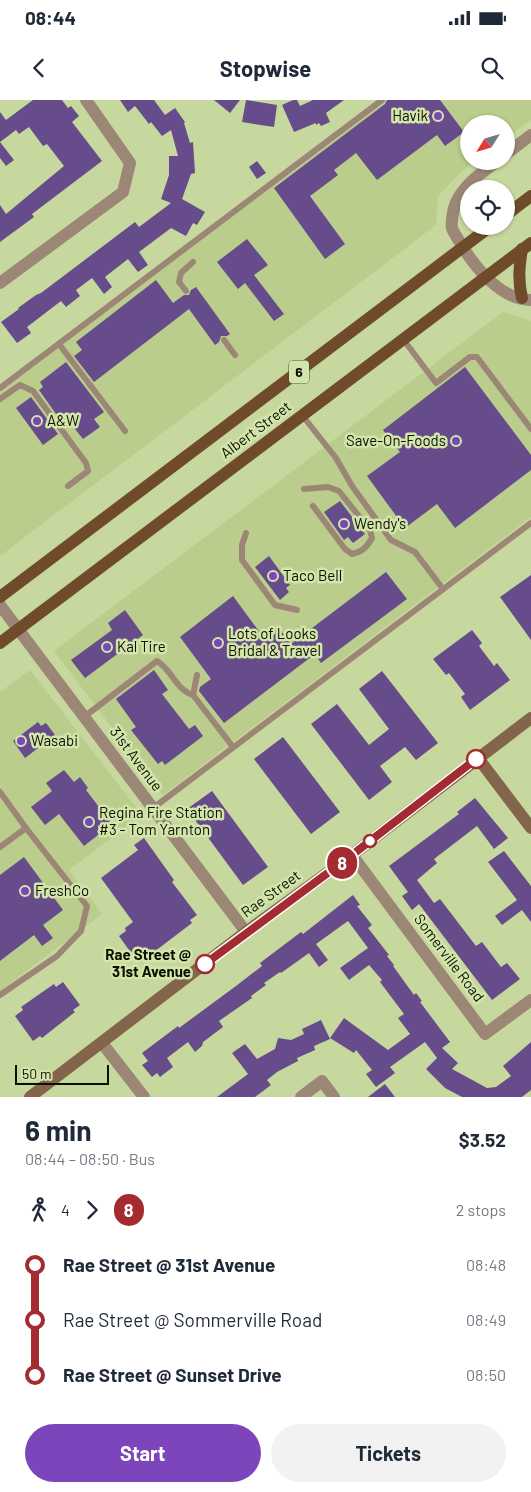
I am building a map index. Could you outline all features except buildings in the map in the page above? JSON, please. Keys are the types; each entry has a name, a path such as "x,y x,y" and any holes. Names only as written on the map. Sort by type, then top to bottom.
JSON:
{"main road":[{"path":"515,208 531,196"},
{"name":"Albert Street","path":"0,597 480,235"},
{"name":"Albert Street","path":"0,643 527,246"},
{"path":"526,299 518,281 527,246"}],"street":[{"path":"0,284 123,192 130,163 86,100"},
{"path":"515,147 531,135"},
{"path":"486,170 464,188 454,206 452,228 463,248 486,277 507,294 526,299"},
{"name":"31st Avenue","path":"0,605 246,932"},
{"name":"Rae Street","path":"30,1097 531,718"},
{"path":"478,758 531,828"},
{"name":"Somerville Road","path":"352,855 485,1034 531,1000"},
{"path":"102,1043 144,1097"},
{"path":"301,1097 322,1082 334,1097"}],"lane":[{"path":"0,388 382,100"},
{"path":"186,291 179,282 181,272 193,262"},
{"path":"403,339 436,383 470,357 477,357 531,429"},
{"path":"224,340 235,355"},
{"path":"59,344 125,431"},
{"path":"0,400 20,385 33,391 86,462 88,471 68,486"},
{"path":"302,415 336,458 352,486 391,540 415,552 443,589"},
{"path":"304,489 328,487 340,491 370,530 372,538 367,547 352,554 345,549 313,506"},
{"path":"153,808 531,523"},
{"path":"246,533 242,545 242,560 275,605 297,610"},
{"path":"84,717 157,661 166,667 184,692 193,694 233,748"},
{"path":"193,694 197,675"},
{"path":"0,792 86,906 81,931 57,956 0,995"},
{"path":"0,848 26,828"}],"shaded area":[{"path":"383,100 531,100 531,120 515,132 515,115 460,115 460,170 464,170 438,196 436,225 0,556 0,392"},
{"path":"503,312 531,321 531,517 163,795 54,651"},
{"path":"30,670 142,815 69,870 102,914 0,991 0,692"}],"bus line":[{"name":"8","path":"205,964 352,855 476,759"}],"place":[{"name":"Havik","path":"438,116"},
{"name":"A&W","path":"37,421"},
{"name":"Save-On-Foods","path":"456,441"},
{"name":"Wendy's","path":"344,524"},
{"name":"Taco Bell","path":"273,576"},
{"name":"Lots of Looks Bridal & Travel","path":"218,643"},
{"name":"Kal Tire","path":"107,647"},
{"name":"Wasabi","path":"21,741"},
{"name":"Regina Fire Station #3 - Tom Yarnton","path":"89,822"},
{"name":"FreshCo","path":"25,891"},
{"name":"Rae Street @ 31st Avenue","path":"205,964"}]}
